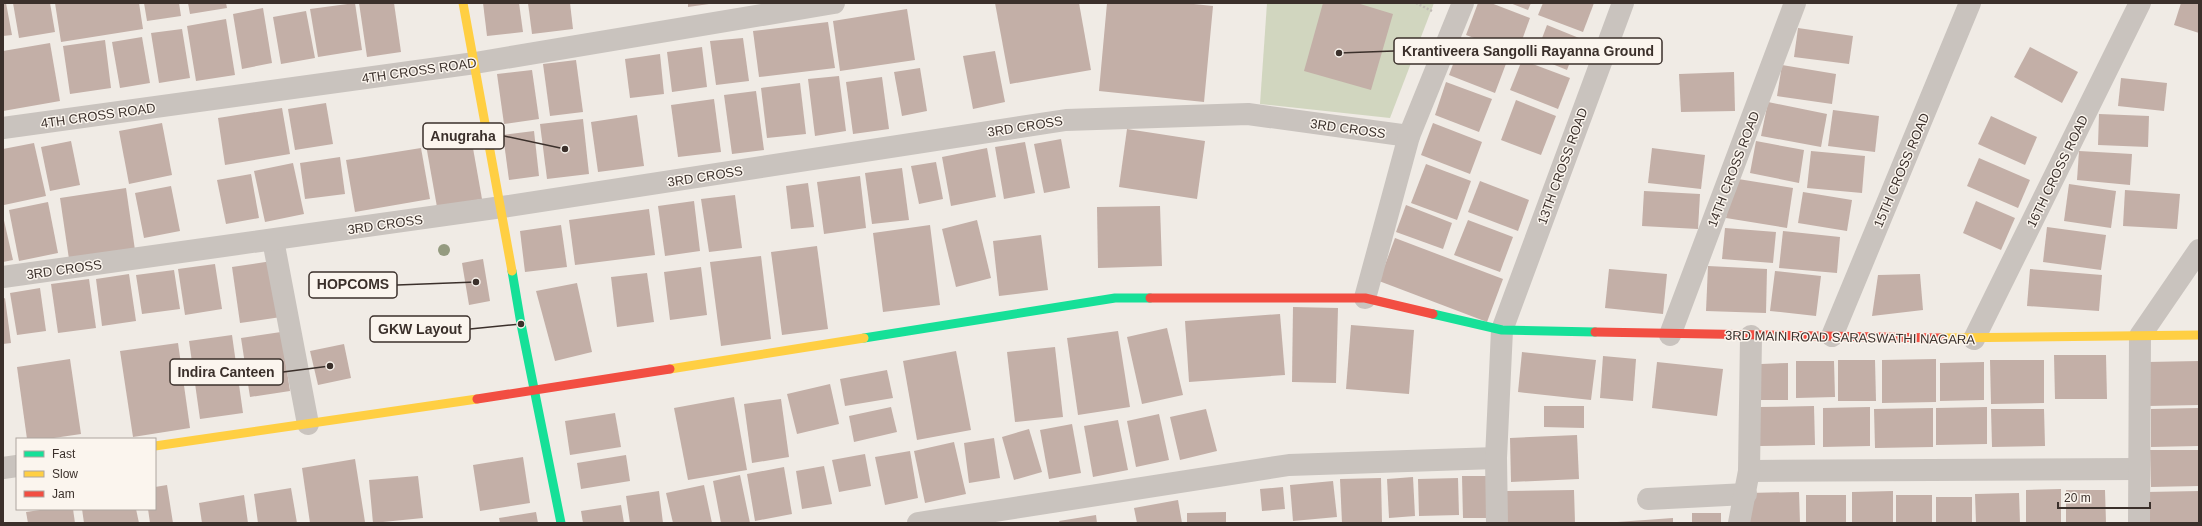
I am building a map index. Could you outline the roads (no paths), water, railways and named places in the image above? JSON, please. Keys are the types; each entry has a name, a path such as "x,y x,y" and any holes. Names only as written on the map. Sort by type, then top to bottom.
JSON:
{"street":[{"path":"463,3 502,207 522,324 561,523"},
{"name":"4TH CROSS ROAD","path":"3,128 475,63 834,3"},
{"path":"1365,298 1409,136 1463,3"},
{"name":"13TH CROSS ROAD","path":"1497,523 1496,458 1502,330 1623,3"},
{"name":"14TH CROSS ROAD","path":"1670,334 1795,3"},
{"name":"15TH CROSS ROAD","path":"1832,336 1970,3"},
{"name":"16TH CROSS ROAD","path":"1974,339 2140,3"},
{"name":"3RD CROSS","path":"3,277 502,207 1066,120 1248,114 1409,136"},
{"path":"273,240 308,424"},
{"path":"2139,523 2140,336 2199,250"},
{"name":"3RD MAIN ROAD SARASWATHI NAGARA","path":"156,446 536,391 1116,298 1365,298 1502,330 1751,336 1974,339 2199,335"},
{"path":"1739,523 1746,494 1749,471 1751,336"},
{"path":"918,523 1289,465 1496,458"},
{"path":"3,468 16,466"},
{"path":"1749,471 2139,469"},
{"path":"1648,499 1746,494"}],"place":[{"name":"Krantiveera Sangolli Rayanna Ground","path":"1339,53"},
{"name":"Anugraha","path":"565,149"},
{"name":"HOPCOMS","path":"476,282"},
{"name":"GKW Layout","path":"521,324"},
{"name":"Indira Canteen","path":"330,366"}]}
